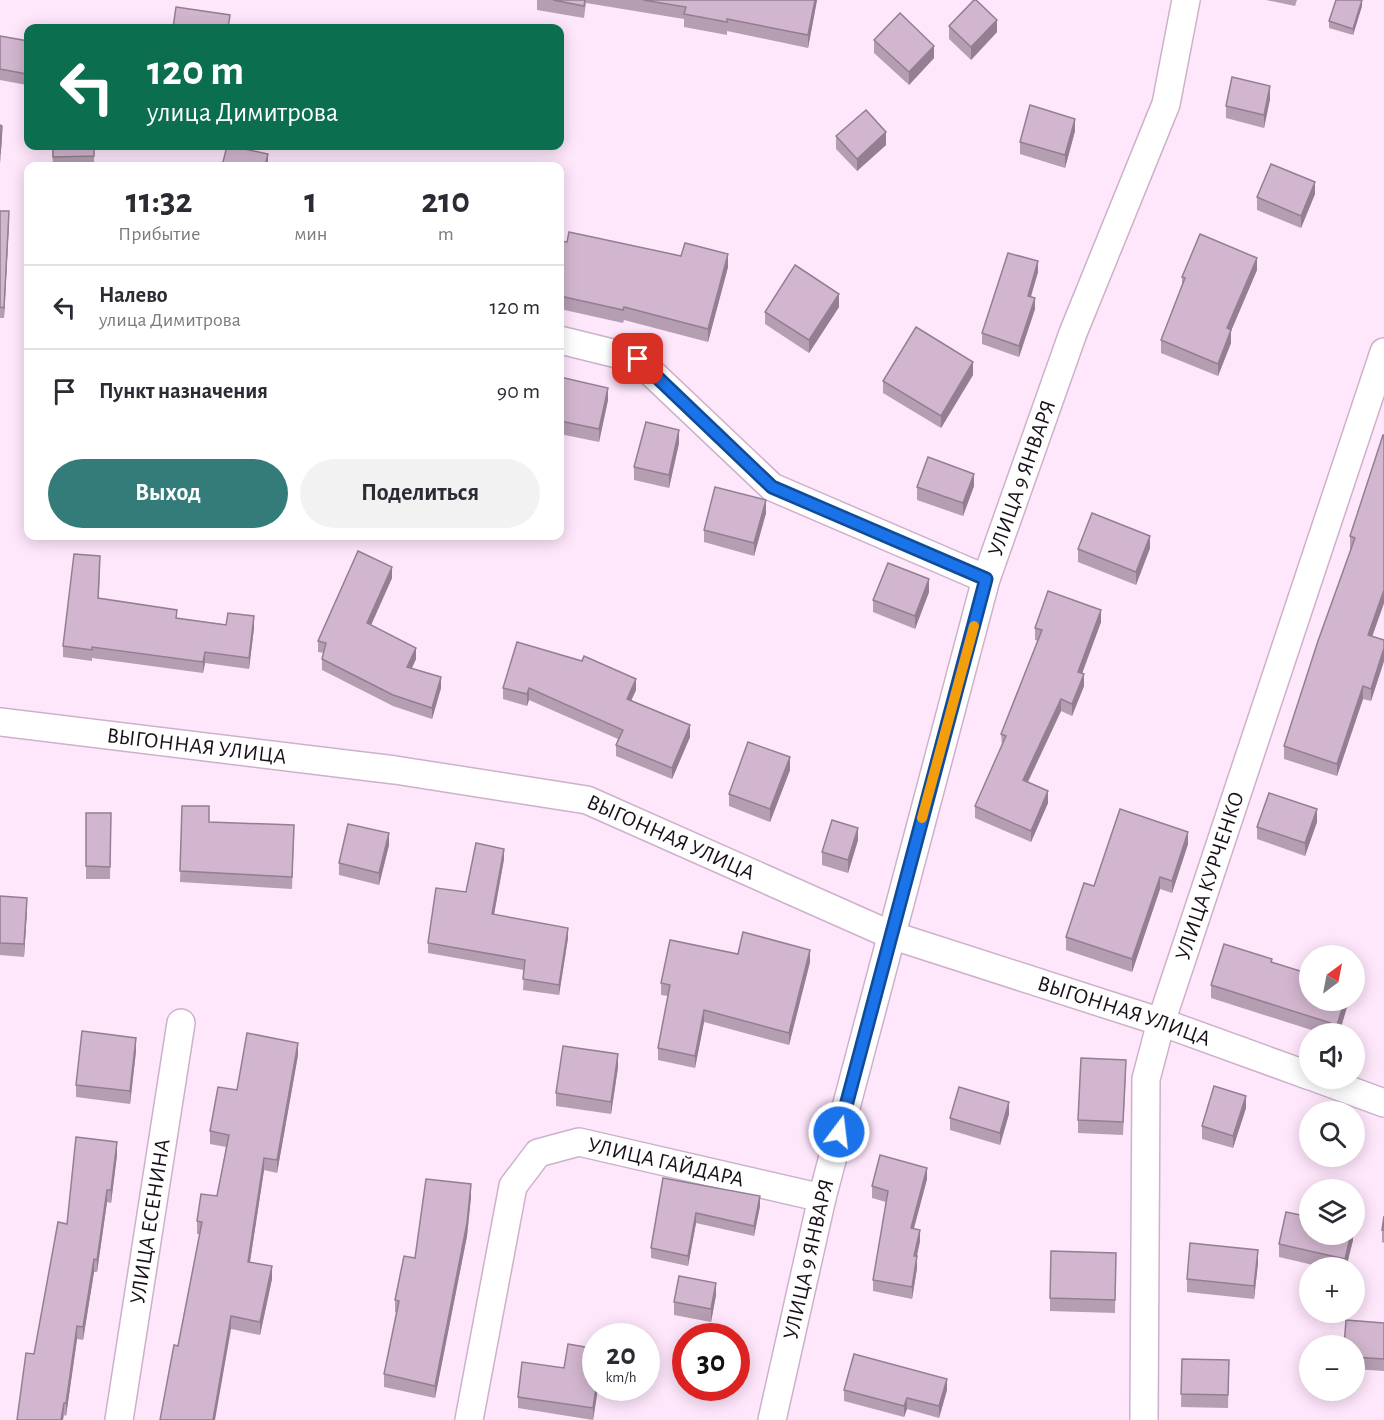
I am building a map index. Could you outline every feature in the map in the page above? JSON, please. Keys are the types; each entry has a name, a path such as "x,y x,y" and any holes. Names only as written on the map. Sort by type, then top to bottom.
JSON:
{"street":[{"name":"УЛИЦА 9 ЯНВАРЯ","path":"772,1420 822,1198 986,579 1073,333 1166,104 1186,0"},
{"path":"564,341 638,359 772,487 986,579"},
{"name":"УЛИЦА КУРЧЕНКО","path":"1144,1420 1146,1079 1161,1022 1384,351"},
{"name":"ВЫГОННАЯ УЛИЦА","path":"0,722 394,770 587,800 891,935 1161,1022 1299,1072"},
{"name":"УЛИЦА ЕСЕНИНА","path":"119,1420 181,1023"},
{"path":"1346,1089 1384,1103"},
{"name":"УЛИЦА ГАЙДАРА","path":"469,1420 513,1186 538,1153 579,1142 822,1198"}],"building":[{"path":"553,0 585,0 584,6"},
{"path":"643,0 815,0 808,35 727,19 727,22 684,14 686,7"},
{"path":"974,0 997,20 971,47 949,26"},
{"path":"1336,0 1362,0 1353,29 1329,21"},
{"path":"176,7 230,15 229,24 174,24"},
{"path":"900,13 934,46 909,72 874,40"},
{"path":"0,36 24,40 24,73 0,69"},
{"path":"1232,77 1270,86 1264,115 1226,106"},
{"path":"1030,105 1075,119 1065,155 1020,142"},
{"path":"866,110 886,132 857,159 836,136"},
{"path":"0,125 2,126 0,154"},
{"path":"53,150 94,150 94,156 53,157"},
{"path":"226,150 250,150 268,154 266,162 223,162"},
{"path":"1271,164 1315,182 1301,216 1257,197"},
{"path":"0,211 9,211 4,308 0,307"},
{"path":"569,232 681,256 685,243 728,254 708,329 624,307 623,310 564,297 564,242 567,242"},
{"path":"1200,234 1257,258 1227,328 1231,330 1218,364 1161,340 1185,278 1182,277"},
{"path":"1008,253 1038,261 1028,296 1035,298 1019,346 982,333"},
{"path":"795,265 839,294 809,340 765,312"},
{"path":"916,327 973,362 941,416 883,381"},
{"path":"564,378 608,388 599,429 564,422"},
{"path":"646,422 679,430 669,475 634,467"},
{"path":"1383,435 1384,590 1368,635 1384,640 1384,648 1371,689 1363,686 1337,764 1284,746 1355,538 1350,536"},
{"path":"928,457 974,474 963,503 917,487"},
{"path":"715,487 766,500 754,543 704,530"},
{"path":"1092,513 1150,536 1136,572 1078,549"},
{"path":"358,551 392,567 367,623 416,648 407,667 441,677 432,708 393,695 322,659 326,643 318,641"},
{"path":"74,554 100,556 98,598 177,610 176,618 226,625 228,613 254,616 249,658 205,652 203,662 92,647 92,650 63,646"},
{"path":"888,563 929,579 915,616 873,600"},
{"path":"1048,591 1101,610 1078,672 1084,674 1072,704 1061,699 1023,780 1048,791 1031,831 975,806 1006,736 1001,734 1042,630 1035,628"},
{"path":"517,642 582,661 584,656 636,679 627,699 690,725 672,768 616,745 623,730 529,688 527,694 503,688"},
{"path":"748,742 790,757 770,809 729,794"},
{"path":"1269,793 1317,809 1305,843 1257,827"},
{"path":"182,806 209,806 209,822 294,825 292,877 180,871"},
{"path":"1120,809 1188,832 1172,881 1160,877 1132,959 1066,937 1084,883 1094,886"},
{"path":"86,813 111,813 110,867 86,866"},
{"path":"832,820 858,828 848,860 822,852"},
{"path":"348,824 389,833 379,873 339,863"},
{"path":"476,843 504,849 492,914 568,928 559,985 523,979 525,960 428,943 436,888 466,892"},
{"path":"0,896 27,898 24,944 0,943"},
{"path":"743,932 810,950 789,1033 704,1010 695,1056 658,1048 670,985 661,983 670,940 738,954"},
{"path":"1224,944 1272,959 1271,962 1299,971 1299,1011 1341,1011 1338,1023 1331,1023 1211,985"},
{"path":"82,1031 136,1038 130,1091 76,1085"},
{"path":"247,1033 298,1043 277,1160 264,1158 248,1262 272,1266 260,1322 231,1316 213,1420 160,1420 174,1345 178,1346 202,1222 197,1221 201,1194 217,1196 229,1135 210,1131 218,1087 237,1090"},
{"path":"563,1046 618,1054 611,1102 556,1093"},
{"path":"1081,1058 1126,1060 1123,1122 1078,1120"},
{"path":"1214,1086 1246,1096 1233,1136 1202,1126"},
{"path":"959,1087 1009,1102 1000,1133 950,1118"},
{"path":"76,1137 117,1142 111,1190 107,1190 97,1260 94,1259 83,1327 77,1326 66,1403 64,1403 61,1420 17,1420 26,1353 34,1354 58,1222 67,1224"},
{"path":"880,1155 927,1168 911,1228 920,1230 914,1256 917,1256 912,1287 873,1280 888,1191 872,1186"},
{"path":"663,1178 760,1196 754,1226 696,1213 688,1256 651,1248"},
{"path":"426,1179 471,1184 467,1223 435,1386 384,1374 399,1301 395,1300 404,1256 415,1258"},
{"path":"1286,1212 1299,1215 1299,1245 1348,1245 1345,1257 1336,1257 1279,1244"},
{"path":"1190,1243 1258,1250 1254,1286 1187,1279"},
{"path":"1051,1251 1116,1253 1115,1300 1050,1298"},
{"path":"679,1276 716,1283 711,1309 674,1302"},
{"path":"1346,1323 1384,1323 1384,1359 1365,1358 1365,1335 1345,1335"},
{"path":"568,1344 582,1346 582,1401 594,1401 593,1408 518,1397 522,1362 564,1368"},
{"path":"854,1354 947,1379 939,1406 907,1398 904,1406 844,1390"},
{"path":"1182,1359 1229,1360 1228,1395 1181,1394"}],"slow traffic":[{"path":"922,818 974,626"}],"route":[{"path":"638,359 772,487 986,579 839,1132"}]}
